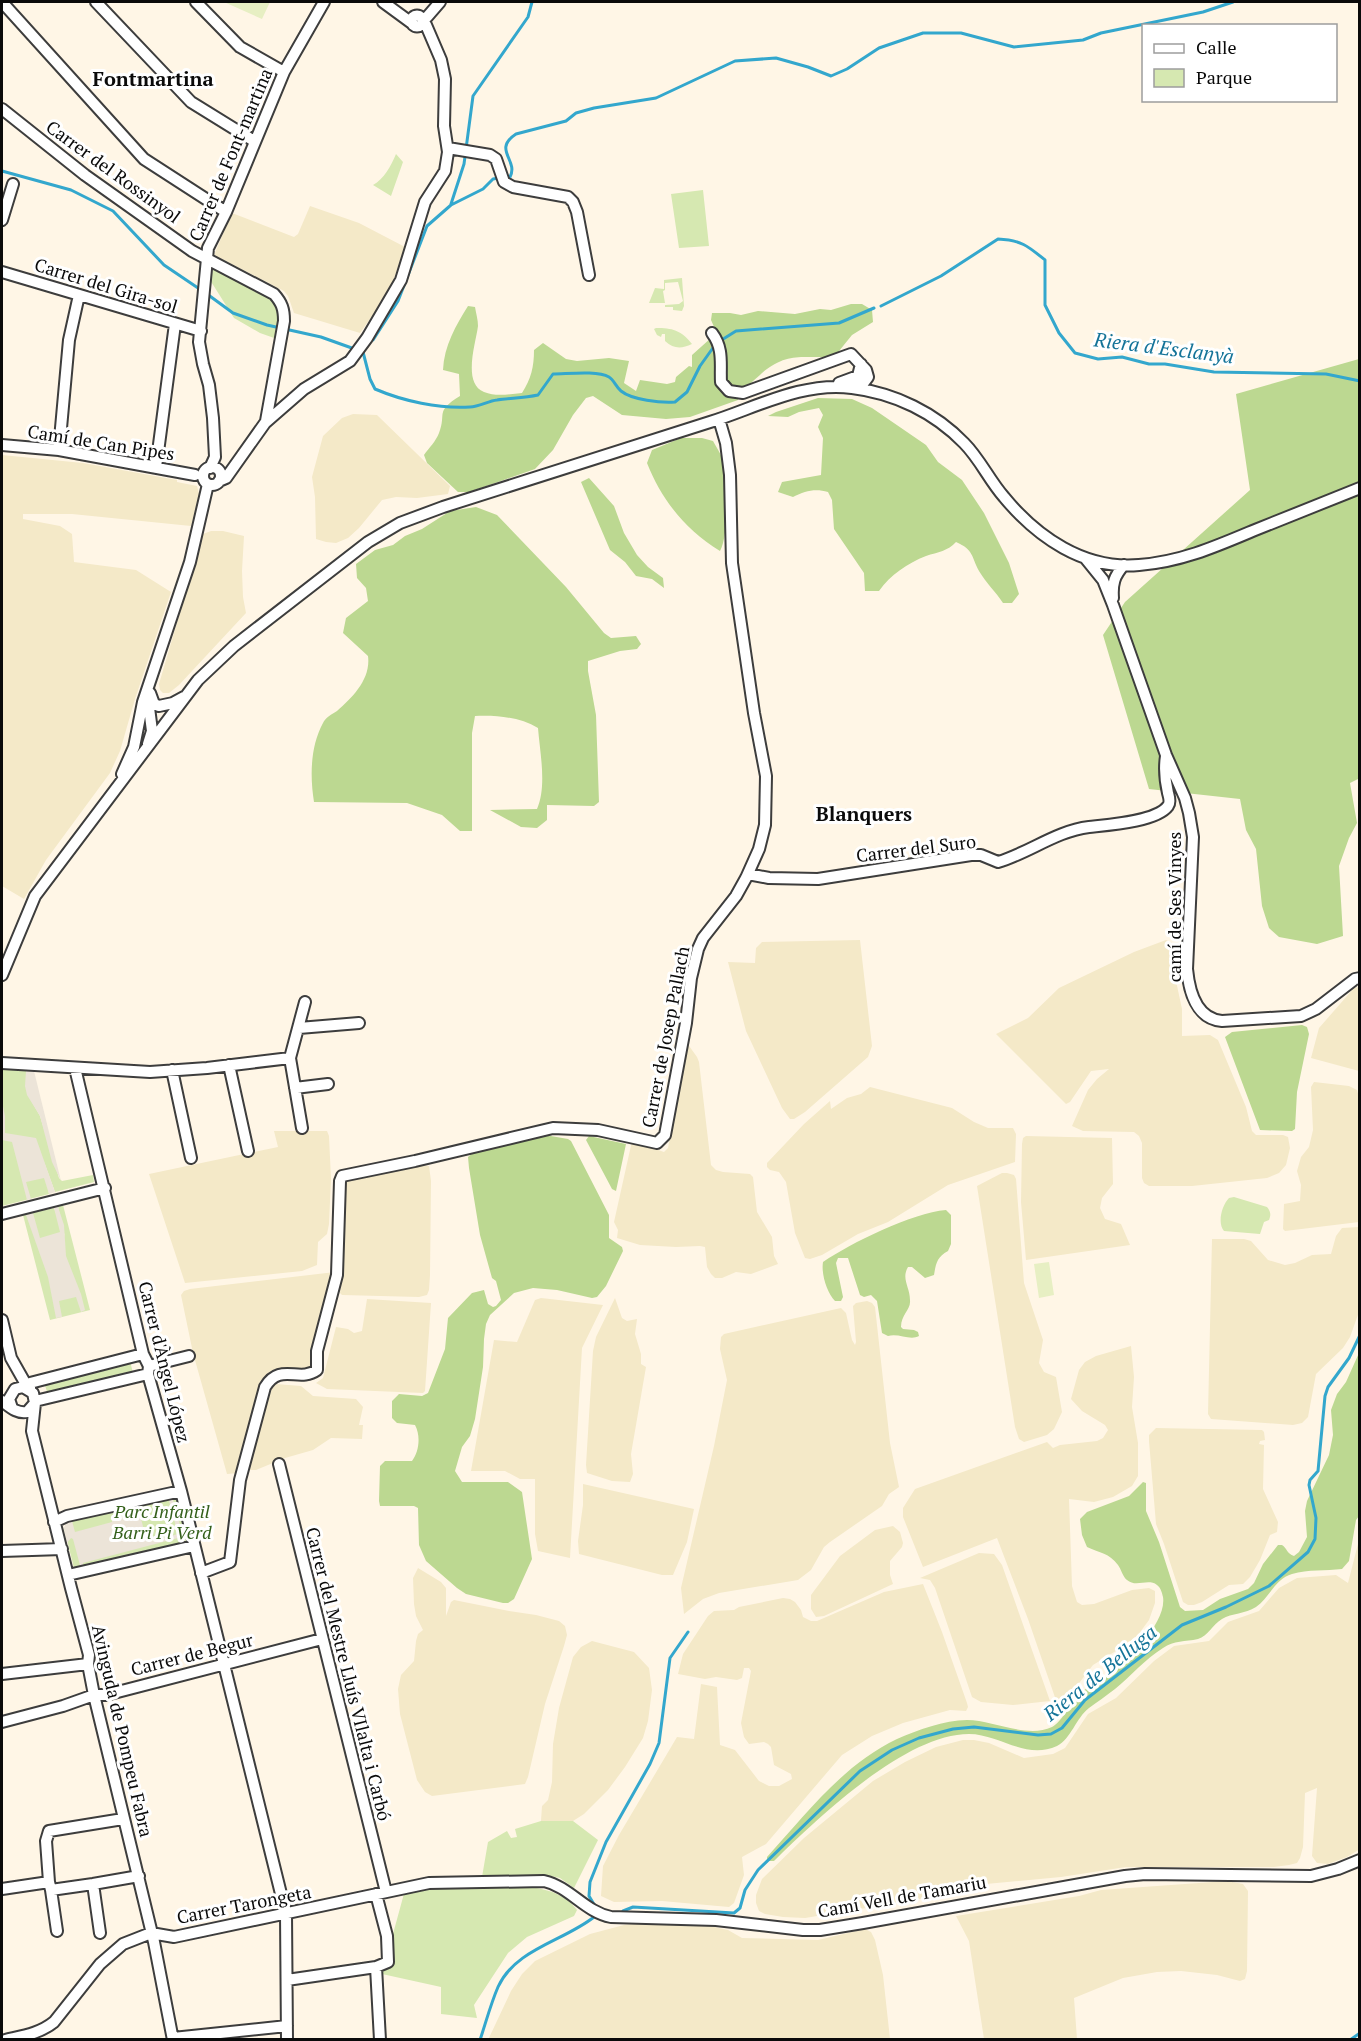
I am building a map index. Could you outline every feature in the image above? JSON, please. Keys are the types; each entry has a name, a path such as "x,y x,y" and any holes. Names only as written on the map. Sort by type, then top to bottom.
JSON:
{"street":[{"path":"2,2 144,159 226,212"},
{"path":"96,2 191,102 254,141"},
{"path":"196,2 240,47 284,72"},
{"name":"Carrer de Font-martina","path":"115,791 134,747 143,702 190,562 203,507 212,483 204,477 215,457 209,385 200,351 210,240 226,212 284,72 324,2"},
{"path":"212,483 226,478 265,423 315,382 341,368 358,349 386,308 401,280 425,202 446,171 448,148 444,126 445,79 441,60 426,25 383,2"},
{"path":"416,19 427,17 437,5"},
{"name":"Carrer del Rossinyol","path":"2,109 85,175 192,251 274,294 282,305 284,322 271,399"},
{"path":"448,148 490,155 496,159 501,178 513,187 568,197 577,212 589,275"},
{"path":"2,220 13,184"},
{"name":"Carrer del Gira-sol","path":"2,272 201,331"},
{"path":"59,450 69,340 79,295"},
{"path":"156,467 175,324"},
{"path":"716,339 722,361 721,382 729,391 735,393 743,393 782,380 851,354 866,370 868,377 863,384 822,388"},
{"path":"861,364 871,372 877,387 896,399"},
{"path":"2,975 35,896 198,680 234,646 368,542 400,523 442,507 719,419 777,398 853,380 925,412 950,430 974,455 1003,496 1024,519 1058,546 1084,558 1109,564 1136,566 1193,555 1359,488"},
{"path":"271,399 272,406 276,408 287,403"},
{"path":"265,423 271,399"},
{"name":"Carrer de Josep Pallach","path":"201,1573 230,1562 240,1480 265,1387 270,1378 277,1375 311,1374 317,1370 317,1351 337,1275 342,1176 553,1128 598,1130 653,1143 660,1142 665,1135 686,1023 691,978 698,949 703,938 736,896 748,874 759,849 765,825 766,776 736,597 732,563 730,475 726,443 719,419"},
{"name":"Camí de Can Pipes","path":"2,445 59,450 156,467 195,475 212,483"},
{"name":"Camí de Can Pipes","path":"195,475 208,469"},
{"name":"camí de Ses Vinyes","path":"1084,558 1102,580 1113,604 1166,755 1185,798 1193,828 1187,969 1191,991 1200,1010 1216,1021 1301,1016 1316,1010 1359,978"},
{"name":"camí de Ses Vinyes","path":"1113,604 1112,584 1124,565"},
{"path":"149,688 154,704 159,706 173,703 187,695"},
{"path":"146,750 152,731 148,705 149,688"},
{"path":"140,724 155,731 165,724"},
{"name":"Carrer del Suro","path":"748,874 769,878 807,879 971,855 981,855 998,862 1086,827 1123,824 1162,811 1170,801 1164,768 1166,755"},
{"path":"302,1128 290,1058 305,1002"},
{"path":"299,1028 359,1023"},
{"path":"2,1063 150,1071 290,1058"},
{"path":"229,1065 248,1151"},
{"name":"Carrer d'Àngel López","path":"75,1068 143,1354 181,1491 286,1914 287,2040"},
{"path":"172,1070 191,1158"},
{"path":"295,1088 328,1084"},
{"path":"2,1214 105,1188"},
{"path":"2,1320 15,1368 34,1395 35,1402 30,1411 15,1411 6,1395 15,1368"},
{"path":"29,1389 30,1383 143,1354"},
{"path":"35,1402 149,1370 189,1356"},
{"path":"6,1395 19,1387 29,1389"},
{"name":"Avinguda de Pompeu Fabra","path":"35,1402 32,1431 89,1655 88,1664 94,1695 139,1876 173,2039"},
{"name":"Avinguda de Pompeu Fabra","path":"15,1411 32,1431"},
{"name":"Carrer del Mestre Lluís VIlalta i Carbó","path":"279,1464 381,1893 388,1962 376,1967"},
{"path":"54,1522 67,1516 181,1491"},
{"path":"68,1575 194,1546"},
{"path":"2,1551 62,1549"},
{"name":"Carrer de Begur","path":"2,1722 63,1706 94,1695 106,1695 322,1639"},
{"path":"2,1674 88,1664"},
{"path":"57,1931 46,1841 49,1831 123,1819"},
{"name":"Camí Vell de Tamariu","path":"381,1893 440,1881 544,1881 556,1884 593,1911 610,1917 716,1920 820,1930 1125,1876 1145,1874 1311,1876 1338,1869 1359,1860"},
{"path":"2,1889 93,1884 139,1876"},
{"path":"93,1884 100,1933"},
{"name":"Carrer Tarongeta","path":"5,2040 45,2035 100,1964 113,1951 123,1944 151,1933 174,1937 381,1893"},
{"path":"287,1980 376,1967 380,2040"},
{"path":"173,2039 287,2026"}],"shaded area":[{"path":"310,206 359,223 405,247 385,298 360,333 294,313 284,291 214,255 232,213 294,237 298,234"},
{"path":"353,414 377,415 450,486 448,494 382,500 348,538 336,543 326,542 316,539 312,477 323,436 342,418"},
{"path":"2,455 83,463 177,480 177,482 197,486 199,494 191,526 72,514 23,514 23,519 60,526 72,534 74,562 136,570 171,592 120,751 110,773 46,860 24,899 2,886"},
{"path":"211,531 244,536 242,571 246,613 179,685 169,693 163,693 159,684 203,534"},
{"path":"860,940 872,1046 868,1057 805,1112 790,1119 782,1108 746,1031 728,962 755,963 756,948 762,942"},
{"path":"1166,940 1175,948 1176,981 1182,1009 1182,1036 1210,1035 1218,1040 1246,1107 1252,1131 1256,1135 1288,1137 1290,1148 1286,1165 1279,1173 1267,1178 1192,1186 1149,1186 1142,1178 1142,1143 1134,1132 1083,1131 1072,1126 1088,1090 1109,1069 1091,1071 1070,1102 1066,1104 996,1034 1028,1018 1059,988 1134,952"},
{"path":"1359,987 1359,1071 1311,1058 1319,1028 1354,988"},
{"path":"687,1043 699,1062 711,1165 723,1172 750,1174 753,1177 757,1212 772,1237 774,1256 778,1264 751,1274 736,1272 722,1278 715,1278 707,1267 705,1247 640,1245 617,1238 618,1230 614,1222 632,1141 664,1152 668,1148"},
{"path":"26,1071 34,1071 61,1181 52,1162 40,1116 27,1095"},
{"path":"1314,1082 1349,1086 1357,1090 1359,1097 1359,1222 1285,1231 1283,1229 1284,1204 1300,1201 1301,1185 1297,1171 1301,1157 1309,1147 1313,1130 1311,1087"},
{"path":"870,1087 952,1108 988,1128 1013,1128 1016,1134 1015,1162 948,1185 888,1222 858,1234 822,1255 810,1259 805,1258 795,1233 786,1182 779,1172 767,1167 767,1163 804,1124 830,1101 831,1109"},
{"path":"2,1101 5,1133 36,1138 55,1192 49,1194 44,1178 26,1182 31,1199 27,1200 12,1142 2,1140"},
{"path":"274,1131 327,1131 329,1136 331,1179 329,1224 327,1234 318,1242 317,1265 302,1271 185,1283 149,1174 278,1147"},
{"path":"1026,1136 1112,1138 1113,1184 1102,1198 1100,1208 1105,1219 1121,1224 1130,1245 1026,1260 1021,1202 1022,1144"},
{"path":"418,1165 429,1166 431,1181 430,1275 427,1295 419,1297 342,1295 340,1293 344,1258 345,1180"},
{"path":"1002,1173 1014,1175 1016,1179 1024,1283 1043,1340 1039,1363 1044,1372 1056,1377 1062,1412 1054,1429 1047,1435 1024,1442 1019,1439 1015,1427 977,1186"},
{"path":"58,1207 64,1225 66,1256 85,1310 81,1312 76,1297 59,1301 62,1317 56,1318 48,1277 26,1215 33,1213 40,1238 60,1232 54,1208"},
{"path":"1359,1227 1359,1312 1350,1337 1343,1348 1316,1374 1308,1417 1302,1423 1293,1425 1211,1419 1208,1414 1212,1239 1251,1241 1268,1260 1285,1265 1312,1255 1331,1254 1336,1236 1342,1228"},
{"path":"335,1272 314,1365 306,1372 274,1372 239,1473 227,1474 193,1353 181,1295 190,1289"},
{"path":"541,1298 603,1305 582,1348 570,1558 538,1551 535,1534 535,1479 520,1479 505,1471 471,1471 494,1340 517,1342 535,1300"},
{"path":"615,1298 622,1318 627,1321 637,1319 635,1334 641,1354 641,1364 646,1367 631,1454 633,1474 630,1482 612,1481 587,1473 586,1465 593,1351 596,1337"},
{"path":"367,1299 431,1303 425,1391 423,1393 327,1389 316,1383 323,1378 336,1327 348,1329 354,1333 362,1331"},
{"path":"867,1301 875,1307 890,1443 899,1487 889,1494 882,1506 824,1547 811,1570 798,1580 719,1593 703,1599 684,1614 681,1588 727,1380 720,1349 721,1337 724,1334 841,1308 846,1313 855,1345 853,1306 856,1303"},
{"path":"1131,1346 1134,1377 1132,1407 1138,1443 1138,1476 1132,1486 1113,1497 1094,1502 1069,1499 1072,1586 1077,1602 1082,1605 1094,1604 1132,1590 1149,1588 1155,1591 1155,1603 1149,1620 1138,1635 1093,1665 1059,1709 997,1538 923,1567 903,1517 903,1508 915,1489 1047,1442 1053,1448 1103,1438 1108,1430 1105,1425 1082,1411 1071,1399 1079,1370 1085,1362 1096,1356"},
{"path":"273,1385 301,1386 313,1396 356,1399 363,1407 359,1425 363,1425 362,1439 331,1438 313,1450 256,1470 245,1470"},
{"path":"1156,1428 1262,1430 1264,1432 1265,1440 1260,1441 1259,1444 1264,1445 1263,1489 1278,1522 1277,1532 1270,1535 1260,1560 1243,1584 1229,1585 1194,1605 1183,1602 1156,1524 1149,1435"},
{"path":"583,1484 694,1509 687,1542 673,1575 662,1575 579,1554"},
{"path":"172,1496 185,1543 180,1543 178,1538 83,1563 84,1568 81,1569 73,1539 71,1538 67,1543 64,1528 66,1523 72,1521 75,1532 112,1522 112,1518 139,1511 147,1542 178,1534 168,1497"},
{"path":"893,1526 900,1532 903,1543 890,1561 890,1575 893,1584 824,1616 816,1617 811,1609 811,1595 840,1556 875,1530"},
{"path":"1359,1540 1360,1849 1328,1864 1317,1863 1312,1856 1317,1788 1305,1793 1303,1847 1297,1863 1289,1865 1274,1867 1126,1867 1061,1877 986,1884 915,1900 805,1918 783,1917 759,1911 756,1895 762,1879 804,1838 873,1781 936,1747 963,1740 989,1743 1024,1758 1053,1754 1065,1748 1088,1714 1116,1698 1154,1661 1174,1646 1209,1641 1228,1622 1259,1611 1279,1588 1297,1578 1336,1575 1348,1583"},
{"path":"979,1553 994,1554 1002,1565 1050,1701 1013,1705 981,1702 972,1697 935,1588 930,1580 920,1578"},
{"path":"418,1568 441,1582 446,1588 446,1616 454,1600 536,1615 559,1621 565,1626 567,1635 545,1704 525,1784 432,1796 425,1792 417,1780 400,1714 398,1689 401,1675 414,1661 418,1634 423,1630 416,1616 414,1604 413,1578"},
{"path":"923,1584 967,1703 966,1711 950,1710 903,1723 872,1736 842,1755 766,1844 742,1857 744,1875 734,1903 729,1907 662,1901 614,1902 601,1896 603,1866 677,1737 694,1739 701,1684 717,1687 720,1745 735,1750 759,1781 769,1786 779,1786 792,1779 791,1774 774,1765 771,1747 768,1744 764,1742 749,1744 744,1737 741,1723 751,1671 749,1668 744,1668 742,1678 737,1680 716,1677 705,1679 678,1674 683,1654 708,1616 714,1611 734,1610 783,1598 795,1602 803,1617 817,1621 884,1592"},
{"path":"592,1641 634,1652 649,1668 652,1690 648,1721 643,1738 625,1767 608,1790 584,1814 573,1821 541,1821 542,1806 548,1800 552,1782 553,1744 559,1708 573,1657 581,1647"},
{"path":"1227,1881 1243,1884 1248,1891 1245,1979 1240,1981 1217,1975 1181,1971 1157,1972 1123,1978 1074,1998 1077,2039 984,2039 969,1941 956,1916 1079,1896 1101,1890"},
{"path":"645,1923 705,1925 728,1930 742,1938 818,1940 865,1929 871,1932 875,1940 883,1975 890,2039 488,2040 511,1991 522,1974 535,1961 590,1934 624,1925"}],"green space":[{"path":"224,2 270,2 262,19"},
{"path":"396,154 403,162 391,196 373,185 387,172"},
{"path":"703,190 709,246 679,248 671,194"},
{"path":"215,269 251,286 276,304 280,310 277,339 260,333 234,318 210,280"},
{"path":"682,278 684,306 682,311 673,310 673,307 665,307 665,305 679,304 683,301 678,282 665,283 665,290 663,291 665,303 649,303 655,288 664,289 664,280"},
{"path":"851,304 862,304 872,310 873,322 852,335 835,356 797,357 781,361 762,373 746,391 741,392 738,400 690,417 666,419 622,415 593,396 586,398 573,415 553,450 535,469 469,492 458,492 427,463 424,455 439,433 444,409 460,396 459,374 443,370 448,344 468,306 475,307 478,324 472,362 473,380 484,392 498,395 522,393 531,373 534,350 543,343 566,359 577,361 609,358 629,361 624,383 636,391 640,380 667,384 675,382 676,377 689,366 692,367 692,355 711,338 715,329 711,320 712,313 741,315 758,311 795,314 820,309 831,310"},
{"path":"654,329 676,331 692,344 681,347 671,346 665,341 665,334 661,337 657,335"},
{"path":"1359,359 1360,778 1350,783 1357,823 1339,866 1343,936 1317,944 1279,937 1269,928 1262,906 1256,849 1246,830 1240,799 1149,789 1103,635 1125,602 1250,490 1236,394"},
{"path":"818,398 852,399 872,408 926,445 938,462 962,480 984,513 1009,563 1019,594 1012,603 1003,603 979,571 969,551 956,542 946,549 906,566 888,580 879,591 865,591 864,573 834,529 832,500 828,492 810,491 793,497 778,492 782,482 821,475 823,438 818,427 823,415 819,408 788,417 768,416"},
{"path":"681,438 702,438 713,441 722,458 727,506 725,533 720,551 696,534 676,513 660,490 647,463 652,450"},
{"path":"589,478 614,506 624,533 637,555 663,578 664,588 652,579 636,576 625,562 610,550 581,482"},
{"path":"476,507 497,515 566,587 604,633 611,638 636,636 641,644 637,649 620,651 588,661 596,715 599,802 594,806 547,805 547,820 537,828 521,827 490,810 537,809 542,790 538,728 516,719 475,716 472,733 472,831 460,831 442,815 407,803 314,802 312,762 319,732 325,719 355,694 367,672 368,656 343,633 346,618 368,601 366,588 357,578 356,564 375,550 393,545 450,511"},
{"path":"1302,1025 1307,1027 1309,1034 1297,1092 1295,1129 1292,1131 1260,1130 1225,1037 1232,1032"},
{"path":"2,1069 26,1071 32,1102 40,1116 59,1178 62,1181 93,1175 94,1182 55,1192 44,1162 49,1194 2,1206"},
{"path":"545,1135 571,1141 609,1215 609,1238 622,1247 623,1251 606,1286 597,1297 533,1288 514,1293 490,1315 486,1324 483,1367 475,1419 470,1436 462,1447 455,1471 462,1482 508,1482 522,1492 532,1559 514,1599 503,1603 466,1594 426,1561 419,1545 418,1508 380,1506 380,1466 385,1461 412,1461 416,1453 417,1429 415,1425 397,1423 392,1418 392,1401 399,1394 422,1396 428,1393 445,1349 448,1318 472,1293 484,1290 488,1304 493,1307 501,1300 496,1281 492,1278 480,1235 468,1157 474,1152"},
{"path":"589,1136 626,1144 616,1191 612,1189 586,1140"},
{"path":"1234,1197 1267,1207 1270,1218 1264,1222 1260,1234 1224,1231 1221,1223 1222,1209 1229,1198"},
{"path":"63,1205 90,1310 50,1320 23,1215 54,1208 65,1237 58,1207"},
{"path":"946,1210 951,1215 951,1244 948,1251 938,1261 934,1275 925,1278 912,1267 908,1267 905,1275 910,1303 901,1327 918,1332 919,1336 912,1338 888,1336 882,1333 877,1301 871,1295 864,1297 860,1295 848,1258 838,1258 836,1263 843,1297 841,1301 835,1301 832,1298 824,1278 823,1262 882,1230 932,1212"},
{"path":"1049,1262 1054,1295 1039,1298 1034,1264"},
{"path":"1359,1353 1359,1516 1356,1520 1349,1561 1342,1569 1304,1571 1286,1576 1256,1607 1222,1619 1201,1638 1167,1645 1084,1712 1066,1739 1057,1746 1045,1750 1034,1750 969,1734 944,1738 918,1748 864,1781 814,1823 774,1861 767,1861 767,1857 811,1807 843,1776 878,1749 922,1729 958,1720 977,1721 1032,1731 1052,1727 1083,1691 1107,1676 1135,1651 1159,1618 1163,1607 1162,1592 1153,1583 1134,1583 1126,1579 1111,1558 1087,1547 1082,1535 1080,1519 1087,1512 1129,1496 1143,1482 1146,1483 1146,1511 1159,1542 1180,1607 1185,1611 1203,1610 1220,1599 1248,1589 1278,1545 1282,1545 1294,1556 1299,1552 1307,1537 1305,1511 1307,1501 1329,1455 1333,1435 1331,1410"},
{"path":"130,1361 133,1373 48,1395 44,1382"},
{"name":"Parc Infantil Barri Pi Verd","path":"176,1496 187,1541 185,1543 184,1539 179,1540 180,1543 81,1569 74,1568 64,1528 72,1525 72,1521"},
{"path":"541,1821 573,1821 598,1840 574,1888 560,1878 547,1875 482,1877 488,1842 507,1831 511,1838 517,1837 515,1829"},
{"path":"482,1884 547,1890 569,1901 577,1910 574,1916 527,1937 508,1953 474,2005 477,2018 441,2014 441,1987 382,1974 405,1890 425,1886"}],"waterway":[{"name":"Riera d'Esclanyà","path":"451,204 464,164 473,96 528,17 532,2"},
{"path":"1145,24 1203,12 1233,2"},
{"path":"505,177 510,177 512,171 506,145 516,134 566,121 576,113 594,108 656,98 735,61 776,58 831,76 847,69 879,48 923,33 961,33 1014,47 1083,40 1101,33 1142,25"},
{"name":"Riera d'Esclanyà","path":"2,171 71,190 113,211 164,265 201,290"},
{"path":"373,340 398,301 427,226 451,205 483,189 493,179 499,178"},
{"name":"Riera d'Esclanyà","path":"881,306 941,276 998,239 1013,241 1024,245 1045,260 1045,305 1059,333 1075,353 1098,359 1122,357 1149,364 1165,364 1214,372 1326,374 1360,381"},
{"name":"Riera d'Esclanyà","path":"207,294 233,313 267,325 321,337 363,352 375,389 397,397 446,407 473,407 494,401 538,395 553,374 582,373 609,377 621,391 632,397 675,402 687,392 700,366 715,345"},
{"name":"Riera d'Esclanyà","path":"720,341 736,331 839,323 874,308"},
{"name":"Riera de Belluga","path":"623,1911 633,1907 734,1913 740,1908 745,1890 758,1870 860,1771 892,1750 919,1738 953,1729 974,1727 1038,1735 1051,1734 1062,1728 1085,1700 1182,1625 1269,1586 1308,1552 1315,1539 1316,1518 1309,1485 1310,1480 1318,1471 1325,1396 1328,1387 1349,1358 1360,1335"},
{"path":"595,1906 589,1896 590,1882 606,1842 650,1764 659,1743 670,1658 688,1632"},
{"path":"480,2040 495,1993 506,1974 516,1963 594,1917"},
{"path":"1350,2040 1360,2033"}],"district":[{"name":"Fontmartina","path":"153,79"},
{"name":"Blanquers","path":"864,814"}]}
